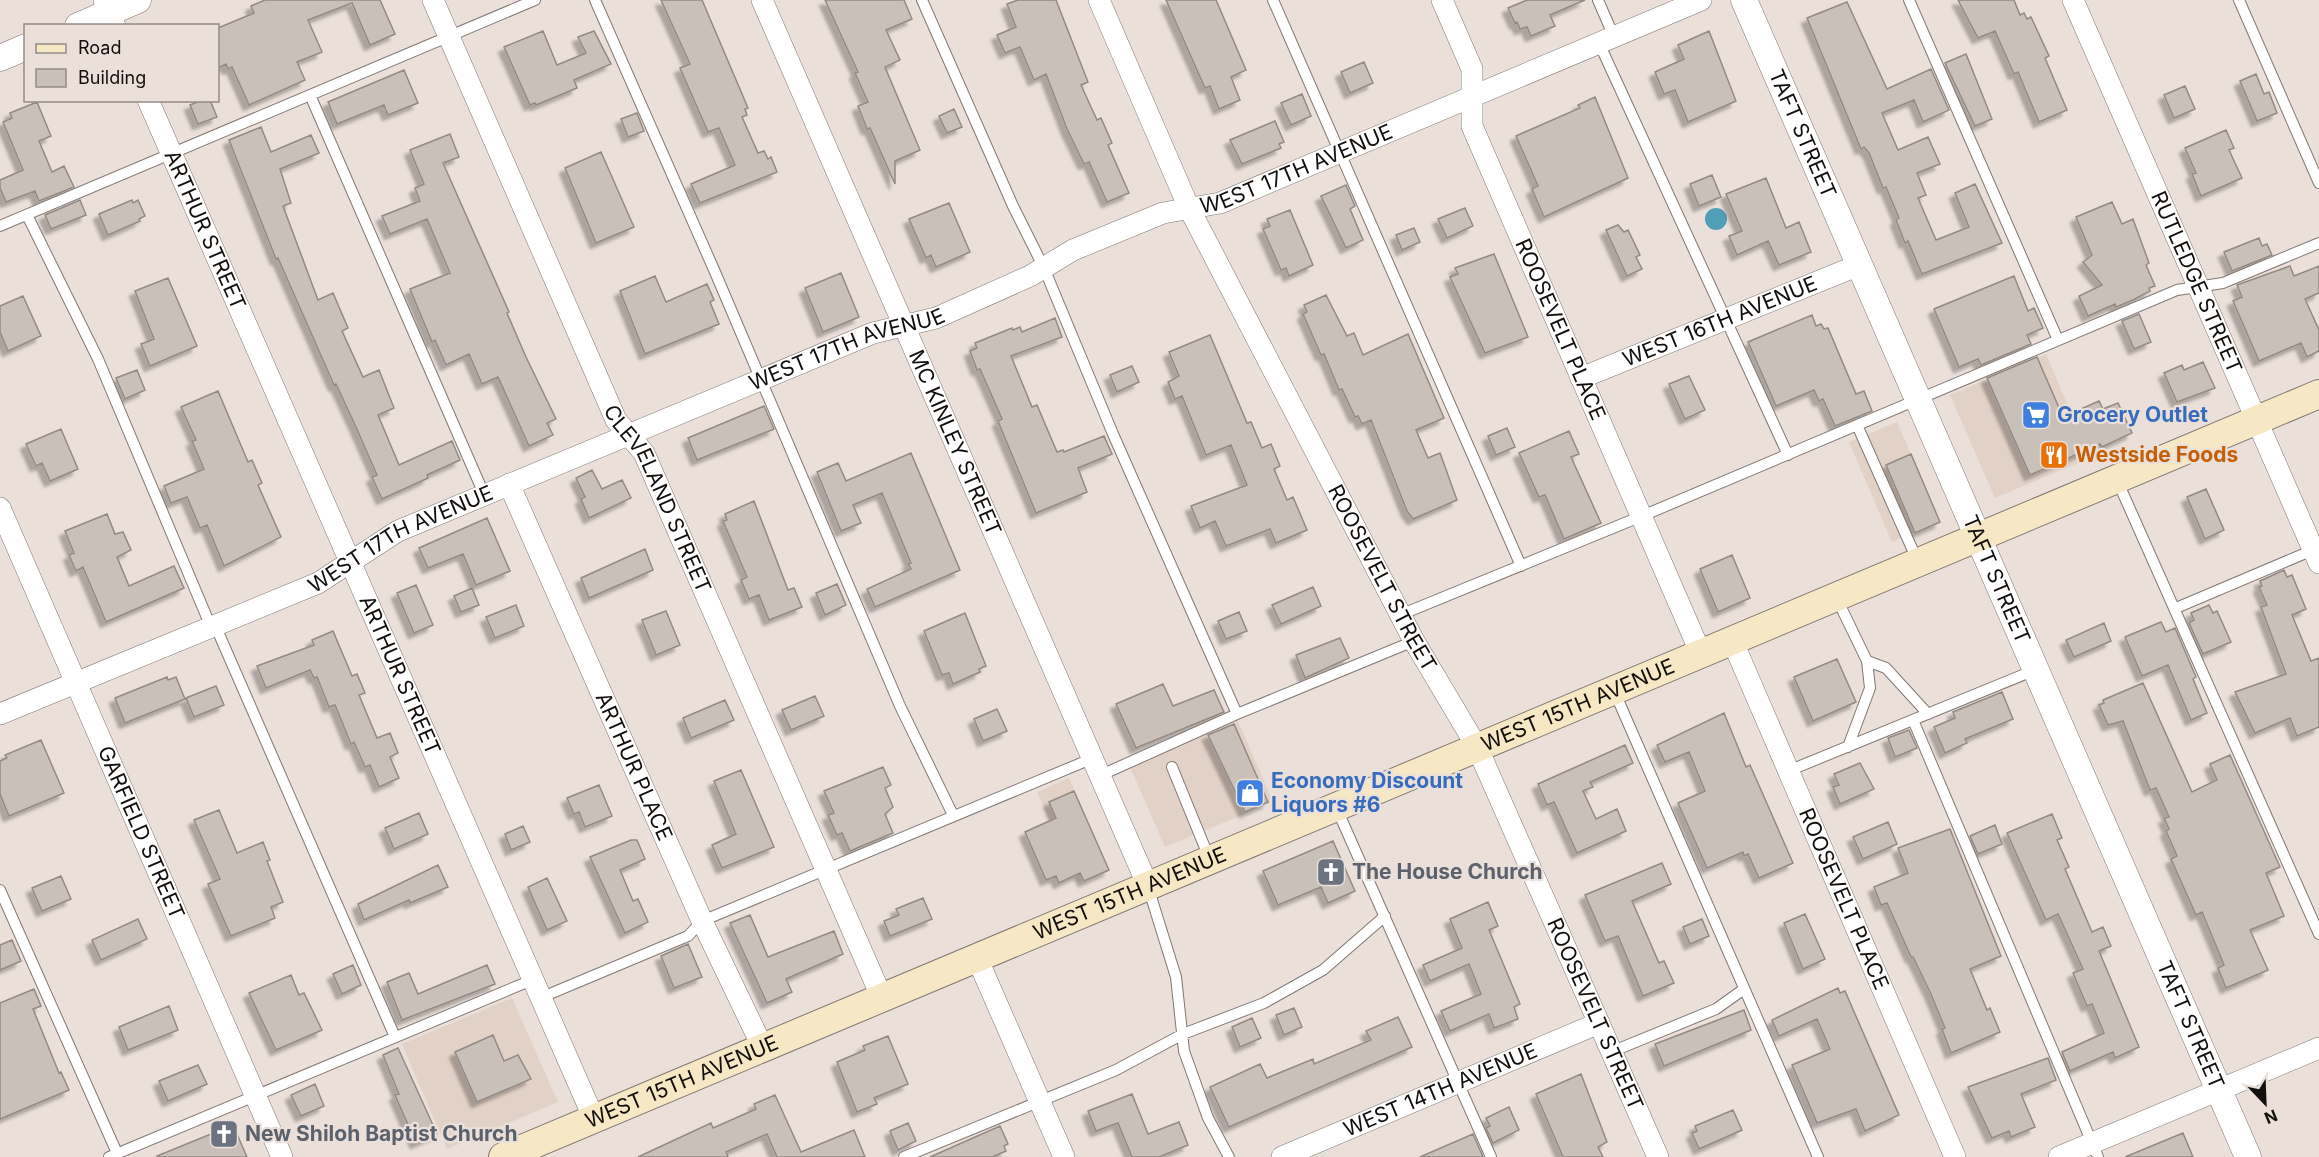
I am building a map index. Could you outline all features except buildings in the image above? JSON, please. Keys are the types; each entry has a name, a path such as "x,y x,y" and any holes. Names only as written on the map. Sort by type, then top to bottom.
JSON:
{"main road":[{"name":"WEST 15TH AVENUE","path":"503,1157 2319,394"}],"street":[{"path":"83,24 138,0"},
{"name":"CLEVELAND STREET","path":"433,0 616,420 644,453 882,998"},
{"name":"MC KINLEY STREET","path":"762,0 1148,886"},
{"name":"ROOSEVELT STREET","path":"1099,0 1189,208 1400,615 1478,747 1658,1157"},
{"name":"ROOSEVELT PLACE","path":"1442,0 1472,69 1472,126 1701,654"},
{"name":"WEST 17TH AVENUE","path":"0,714 318,583 398,531 483,494 873,333 936,318 1044,268 1074,250 1163,213 1220,203 1701,0"},
{"name":"TAFT STREET","path":"1744,0 2248,1157"},
{"name":"RUTLEDGE STREET","path":"2073,0 2317,558"},
{"path":"0,58 24,48"},
{"name":"ARTHUR STREET","path":"149,102 594,1119"},
{"name":"WEST 16TH AVENUE","path":"1581,378 1859,265"},
{"name":"ARTHUR PLACE","path":"509,484 702,921 763,1048"},
{"name":"GARFIELD STREET","path":"0,508 282,1157"},
{"name":"ROOSEVELT PLACE","path":"1732,640 1955,1157"},
{"path":"976,958 1064,1157"},
{"name":"WEST 14TH AVENUE","path":"1282,1157 1599,1023"},
{"path":"2060,1157 2095,1150 2219,1090 2319,1048"}],"lane":[{"path":"0,226 535,0"},
{"path":"596,0 900,706 953,815"},
{"path":"922,0 1013,206 1044,268 1113,434 1238,714"},
{"path":"1273,0 1521,566"},
{"path":"1598,0 1607,40 1726,319 1788,455"},
{"path":"1909,0 2058,340"},
{"path":"2239,0 2319,183"},
{"path":"310,95 483,494"},
{"path":"27,215 98,358 213,626 395,1037"},
{"path":"1400,615 1788,455 1917,398 2177,290 2223,283 2319,243"},
{"path":"1857,424 1918,562"},
{"path":"2117,479 2319,934"},
{"path":"2176,608 2317,558"},
{"path":"1836,597 1867,661 1870,688 1848,747"},
{"path":"0,890 113,1155 395,1037 688,936 702,921 953,815 1095,768 1238,714 1414,641"},
{"path":"1867,661 1886,668 1928,714"},
{"path":"1788,771 2036,670"},
{"path":"1614,690 1818,1157"},
{"path":"1913,720 2095,1150"},
{"path":"1172,768 1210,860"},
{"path":"1336,807 1491,1157"},
{"path":"1148,886 1176,977 1184,1051 1208,1118 1229,1157"},
{"path":"904,1157 1116,1070 1183,1034 1237,1015 1296,987 1347,951 1385,916"},
{"path":"1611,1052 1716,1009 1744,989"}],"shaded area":[{"path":"2046,354 2090,458 1995,498 1950,395"},
{"path":"1897,422 1940,521 1892,542 1849,442"},
{"path":"1238,721 1273,802 1165,847 1130,767"},
{"path":"1069,778 1109,870 1077,883 1037,792"},
{"path":"512,998 558,1102 447,1149 402,1044"}],"water":[{"path":"1716,208 1724,211 1727,219 1724,227 1716,230 1708,227 1705,219 1708,211"}],"place":[{"name":"Grocery Outlet","path":"2036,415"},
{"name":"Westside Foods","path":"2054,455"},
{"name":"Economy Discount Liquors #6","path":"1250,793"},
{"name":"The House Church","path":"1331,872"},
{"name":"New Shiloh Baptist Church","path":"224,1134"}]}
